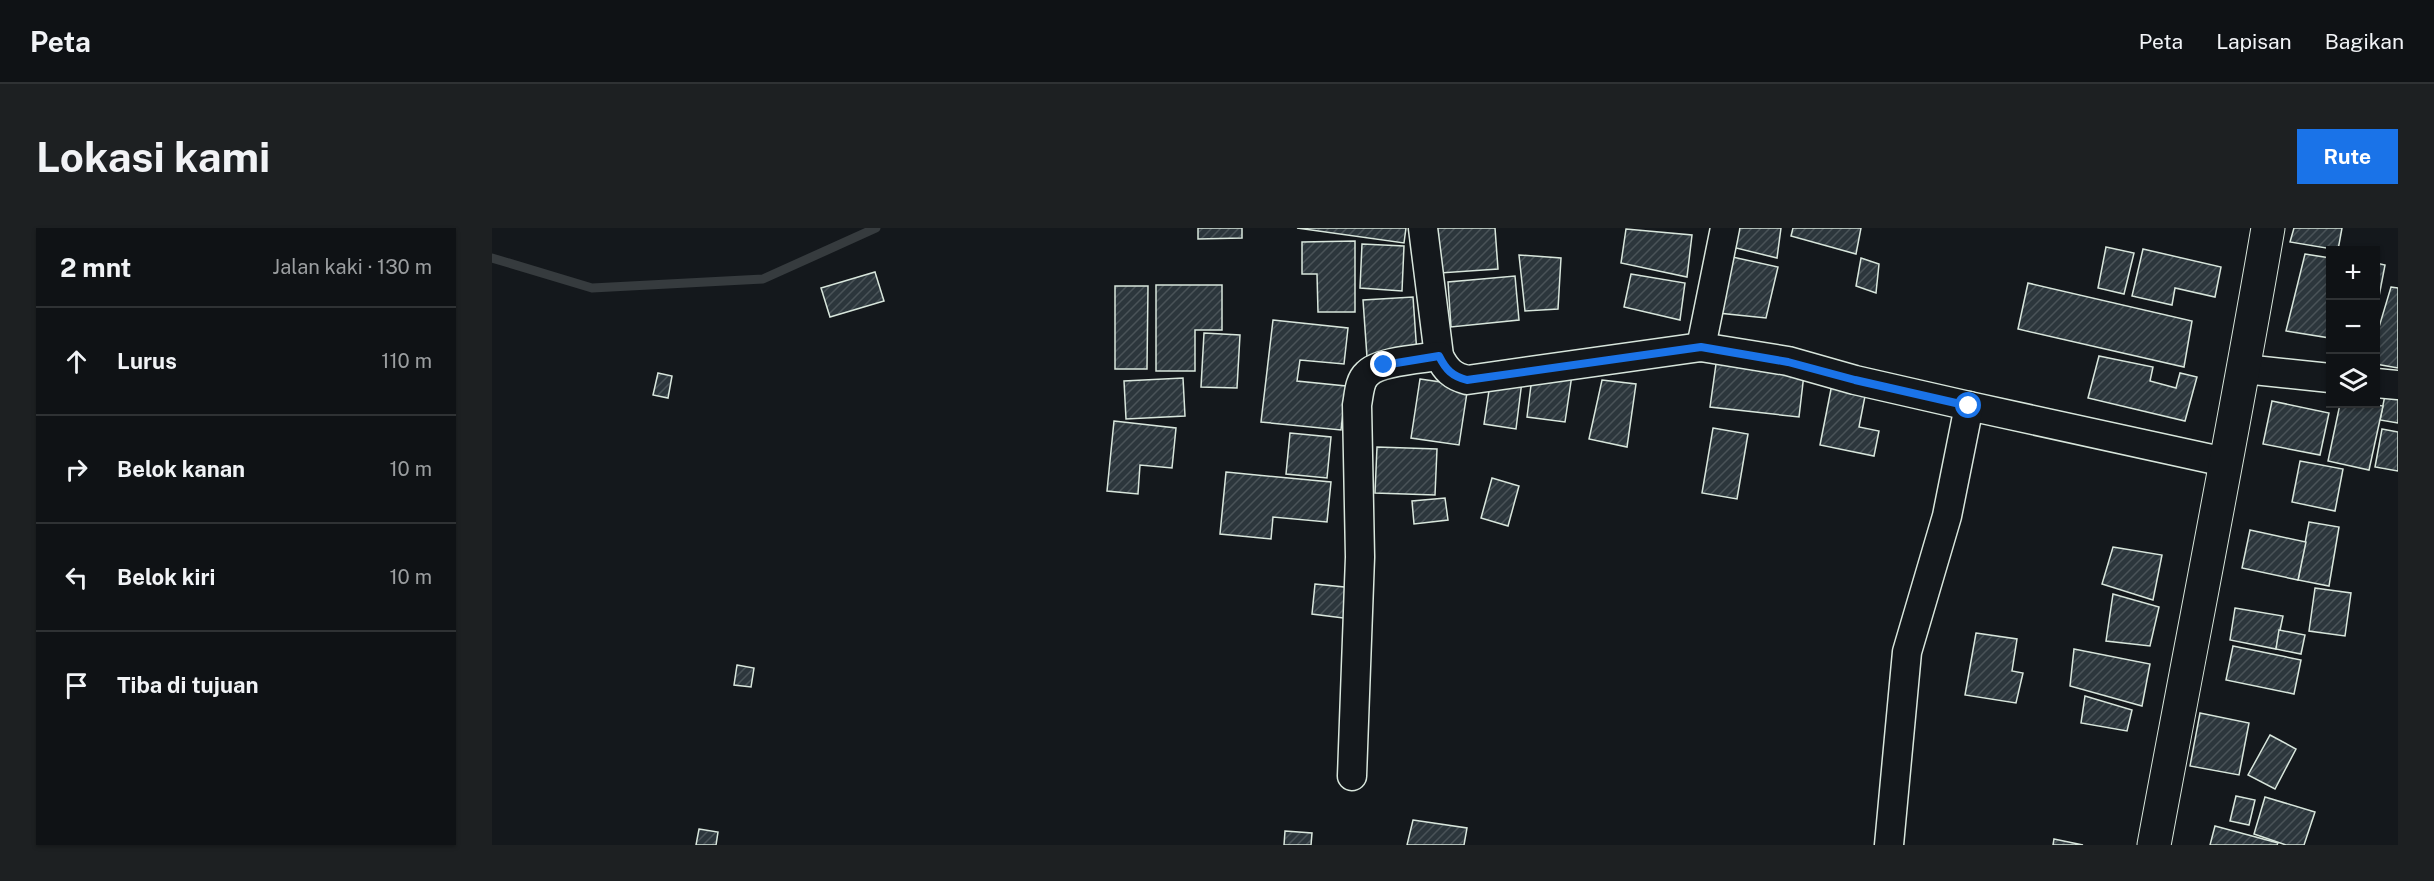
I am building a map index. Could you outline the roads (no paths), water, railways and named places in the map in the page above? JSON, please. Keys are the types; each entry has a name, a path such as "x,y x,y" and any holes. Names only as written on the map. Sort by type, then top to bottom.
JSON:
{"street":[{"path":"1423,228 1439,356 1445,368 1455,376 1467,380 1701,347 1788,362 1855,380 2224,462"},
{"path":"1701,347 1725,228"},
{"path":"2154,845 2224,462 2244,369 2268,228"},
{"path":"1352,776 1360,557 1358,405 1362,380 1376,367 1439,356"},
{"path":"2244,369 2326,377"},
{"path":"2380,383 2398,385"},
{"path":"1889,845 1907,651 1947,516 1969,406"}],"waterway":[{"path":"492,258 592,288 763,279 876,228"}]}
